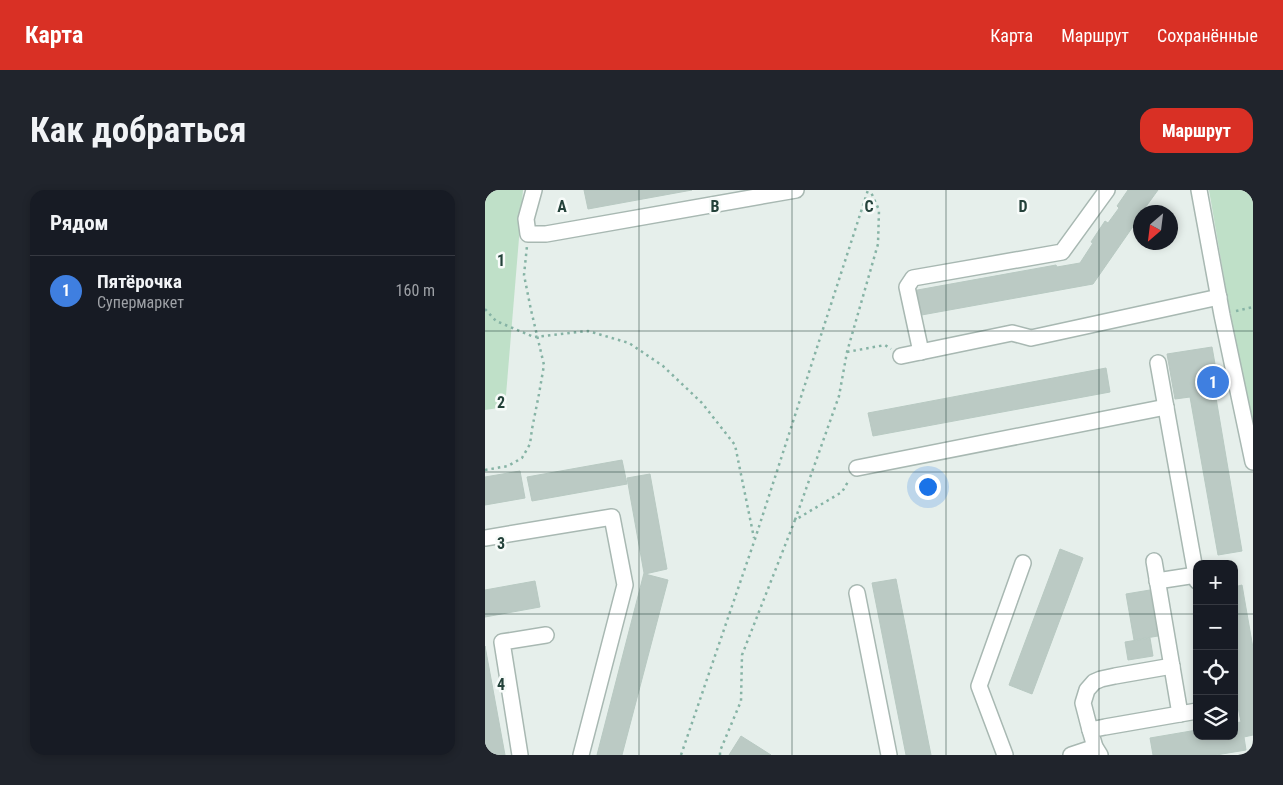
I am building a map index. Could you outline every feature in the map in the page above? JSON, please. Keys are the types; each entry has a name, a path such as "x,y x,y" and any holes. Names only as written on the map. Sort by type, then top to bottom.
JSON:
{"street":[{"path":"534,190 526,219 528,234 546,234 796,190"},
{"path":"921,352 907,287 913,278 1062,252 1107,190"},
{"path":"1199,190 1222,314 1253,462"},
{"path":"901,356 1012,333 1031,338 1219,297"},
{"path":"1158,363 1193,561"},
{"path":"857,468 1166,407"},
{"path":"485,538 612,517 625,585 581,755"},
{"path":"1154,561 1180,714"},
{"path":"1005,755 979,686 1023,563"},
{"path":"1157,581 1193,578"},
{"path":"857,593 889,755"},
{"path":"520,755 502,642 546,636"},
{"path":"1071,755 1098,751 1083,703 1087,690 1094,682 1108,677 1172,666"},
{"path":"1090,730 1193,712"}],"path":[{"path":"720,755 741,701 742,655 795,520 839,396 847,352 878,244 879,210 869,190"},
{"path":"681,755 755,539 869,190"},
{"path":"485,470 508,466 522,458 530,444 531,429 544,365 524,275 528,234"},
{"path":"1222,314 1253,307"},
{"path":"485,309 496,321 534,337 588,331 629,343 663,366 702,403 735,445 755,539"},
{"path":"847,352 885,345 901,356"},
{"path":"795,520 842,492 857,468"}],"green space":[{"path":"485,190 523,190 505,407 485,410"},
{"path":"1209,190 1253,190 1253,422 1229,307"}],"building":[{"path":"584,190 692,190 588,209"},
{"path":"1128,190 1158,190 1147,205 1133,205 1133,226 1093,284 916,316 912,291 1056,265 1057,267 1080,263 1105,221 1108,223 1119,208 1117,206"},
{"path":"1212,347 1218,381 1224,380 1226,391 1215,392 1242,551 1218,555 1190,397 1175,399 1167,354"},
{"path":"1106,368 1110,392 873,436 868,413"},
{"path":"622,460 627,484 532,501 527,477"},
{"path":"520,471 525,498 485,505 485,477"},
{"path":"650,474 667,569 645,574 668,580 622,755 597,755 644,573 627,478"},
{"path":"1060,549 1083,558 1032,694 1009,685"},
{"path":"896,579 931,755 906,755 872,583"},
{"path":"535,581 540,607 485,617 485,590"},
{"path":"1242,585 1253,648 1253,735 1244,737 1246,750 1216,755 1153,755 1150,738 1193,731 1193,740 1238,740 1238,722 1241,722 1238,707 1238,586"},
{"path":"1150,590 1158,636 1134,640 1126,594"},
{"path":"1150,638 1153,656 1128,660 1125,642"},
{"path":"485,646 505,755 485,755"},
{"path":"741,736 771,755 729,755"}],"place":[{"name":"Пятёрочка","path":"1213,382"}]}
